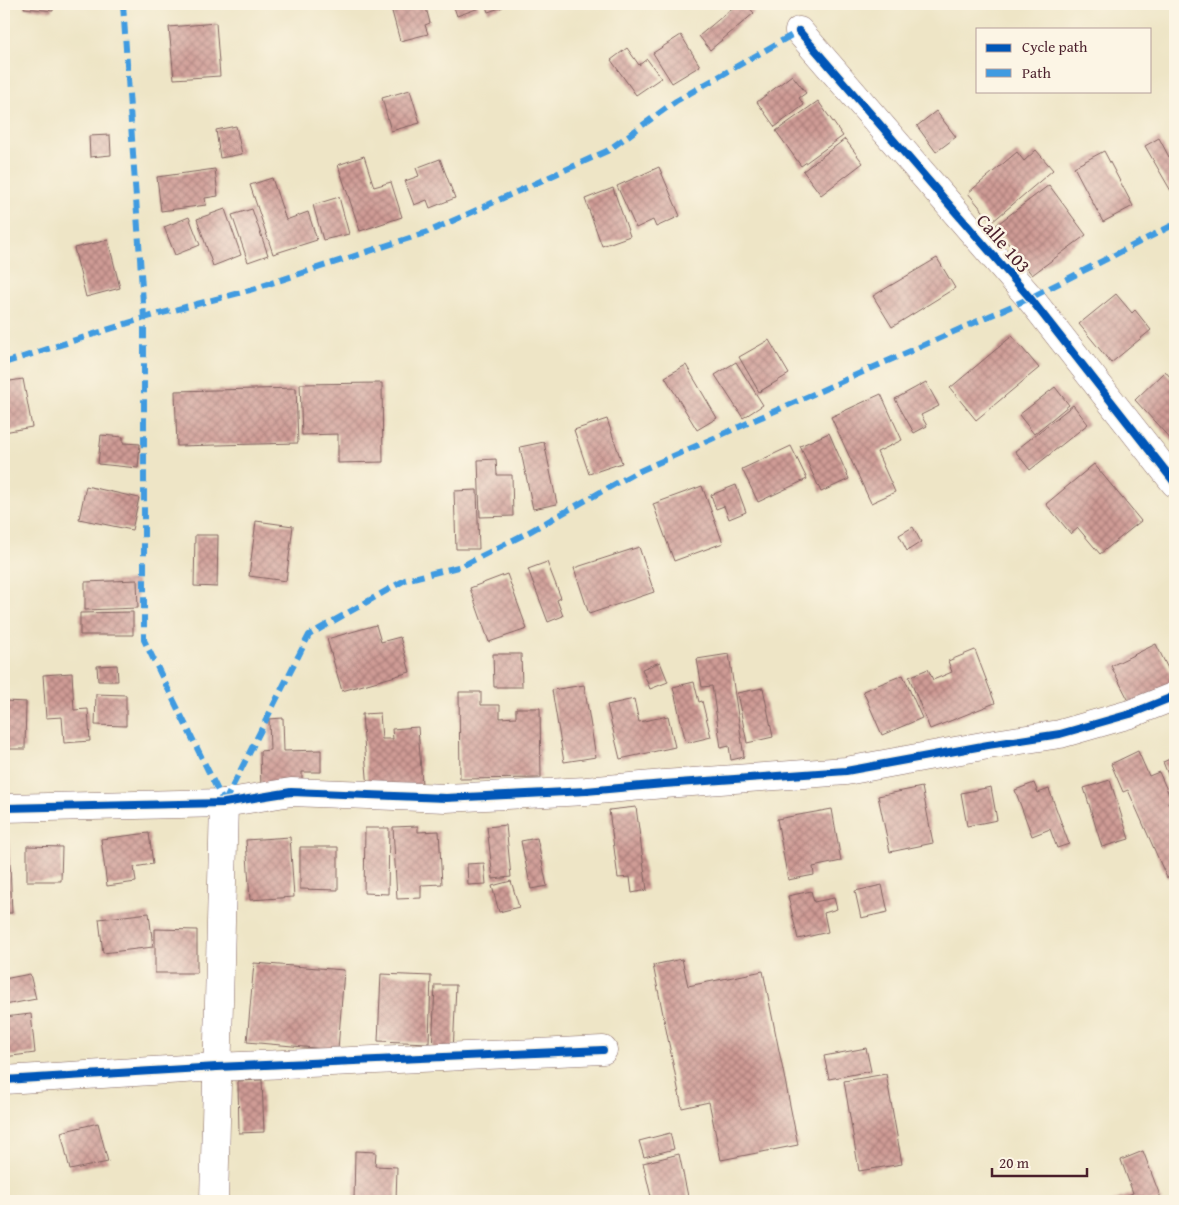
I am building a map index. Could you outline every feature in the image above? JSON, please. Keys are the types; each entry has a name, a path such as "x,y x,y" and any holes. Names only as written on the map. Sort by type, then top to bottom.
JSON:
{"street":[{"name":"Calle 103","path":"799,31 1030,298 1175,483"},
{"path":"4,808 224,803 291,792 446,798 586,791 846,771 1060,734 1130,714 1175,696"},
{"path":"214,1201 224,803"},
{"path":"4,1080 218,1067 603,1050"}],"building":[{"path":"25,4 53,4 53,11 24,8"},
{"path":"390,4 425,4 430,23 425,25 428,34 400,41"},
{"path":"453,4 478,4 479,8 457,16"},
{"path":"485,4 502,4 503,7 488,12"},
{"path":"737,4 746,4 754,13 710,50 699,36"},
{"path":"216,23 220,76 174,79 169,27"},
{"path":"681,35 700,66 672,83 653,53"},
{"path":"627,48 639,65 647,59 661,78 636,95 611,60"},
{"path":"792,75 806,93 799,98 804,105 775,127 757,102"},
{"path":"410,90 420,123 391,131 382,98"},
{"path":"818,101 843,136 801,166 776,131"},
{"path":"936,111 956,137 936,152 917,126"},
{"path":"236,126 242,154 220,158 216,130"},
{"path":"110,135 111,155 90,157 89,136"},
{"path":"1159,138 1169,157 1175,153 1175,188 1171,191 1145,146"},
{"path":"845,139 863,163 821,195 803,171"},
{"path":"1036,150 1053,170 992,222 968,193 1017,152 1024,161"},
{"path":"1104,151 1133,206 1103,222 1074,167"},
{"path":"364,156 374,187 391,182 402,217 360,231 338,165"},
{"path":"440,159 455,198 430,208 427,200 414,205 405,181 419,176 416,168"},
{"path":"659,167 680,216 656,227 653,220 636,228 617,186"},
{"path":"215,169 218,196 205,198 206,205 161,211 157,177"},
{"path":"272,178 286,220 308,212 317,240 273,254 250,185"},
{"path":"1049,185 1086,235 1032,275 995,226"},
{"path":"613,188 630,236 602,246 585,199"},
{"path":"339,197 349,234 323,240 313,205"},
{"path":"225,209 241,255 213,266 197,219"},
{"path":"252,209 268,255 248,262 232,215"},
{"path":"189,217 200,245 175,255 164,227"},
{"path":"108,240 120,288 86,297 74,248"},
{"path":"937,258 955,288 892,327 873,296"},
{"path":"1116,294 1132,313 1135,310 1151,330 1111,363 1079,324"},
{"path":"1012,336 1039,368 976,420 950,388"},
{"path":"769,340 789,374 759,392 739,357"},
{"path":"736,362 763,405 743,418 715,375"},
{"path":"686,365 717,418 697,430 665,377"},
{"path":"1165,371 1175,383 1174,443 1135,400"},
{"path":"23,379 32,427 4,432 4,382"},
{"path":"926,382 939,406 921,415 927,426 914,433 895,399"},
{"path":"382,383 383,462 338,463 338,434 302,435 300,384"},
{"path":"1055,387 1069,405 1034,434 1019,415"},
{"path":"296,388 298,443 177,446 175,391"},
{"path":"881,394 902,440 877,452 895,492 871,503 831,417"},
{"path":"1073,405 1088,424 1030,470 1015,451"},
{"path":"607,419 622,463 589,474 574,430"},
{"path":"829,433 849,479 821,492 800,446"},
{"path":"101,435 123,437 123,443 140,444 138,468 98,464"},
{"path":"544,442 557,504 533,509 520,447"},
{"path":"791,446 807,479 758,502 742,469"},
{"path":"496,459 497,475 512,475 513,516 480,517 478,460"},
{"path":"1094,464 1141,521 1100,554 1078,528 1071,534 1046,504"},
{"path":"736,485 746,512 729,519 724,506 716,509 711,495"},
{"path":"86,486 139,498 132,530 79,519"},
{"path":"702,486 723,543 674,561 653,504"},
{"path":"477,490 479,549 456,549 454,491"},
{"path":"256,521 293,526 286,581 249,576"},
{"path":"913,527 921,542 907,551 899,535"},
{"path":"195,535 218,535 217,587 194,586"},
{"path":"639,547 654,592 589,614 574,568"},
{"path":"547,562 561,598 557,600 563,616 548,622 528,569"},
{"path":"507,574 527,629 489,642 470,588"},
{"path":"137,580 138,608 85,610 85,582"},
{"path":"133,612 133,635 80,635 80,613"},
{"path":"376,625 381,642 400,637 410,672 342,691 327,639"},
{"path":"1156,644 1175,683 1131,705 1111,666"},
{"path":"975,650 995,703 930,729 909,677 928,669 933,680 952,672 948,661"},
{"path":"493,654 521,654 522,687 494,687"},
{"path":"729,654 744,757 731,760 729,746 721,748 712,686 702,687 697,659"},
{"path":"660,662 668,682 650,689 642,669"},
{"path":"117,665 118,681 98,681 97,666"},
{"path":"72,673 74,710 88,709 90,741 64,743 62,717 46,718 43,675"},
{"path":"903,675 922,718 882,735 863,691"},
{"path":"694,682 699,702 702,701 711,737 686,743 673,687"},
{"path":"584,685 596,757 564,762 552,690"},
{"path":"763,688 773,737 747,743 737,693"},
{"path":"459,692 481,692 481,705 500,705 500,718 516,717 516,708 540,708 541,778 460,779"},
{"path":"96,694 126,695 126,726 95,725"},
{"path":"634,699 639,722 668,716 675,747 620,759 607,705"},
{"path":"4,701 26,702 25,749 4,749"},
{"path":"380,713 382,739 393,739 392,729 418,727 422,785 368,789 362,714"},
{"path":"283,718 284,751 321,750 321,772 302,772 302,788 261,789 260,751 270,750 269,719"},
{"path":"1138,751 1149,776 1159,772 1172,801 1168,802 1175,818 1175,874 1167,878 1128,790 1123,792 1111,764"},
{"path":"1175,757 1175,792 1163,762"},
{"path":"1110,780 1129,839 1102,847 1084,788"},
{"path":"1034,783 1038,793 1049,789 1069,844 1057,848 1050,829 1032,836 1015,790"},
{"path":"922,787 933,843 890,852 878,796"},
{"path":"991,787 997,820 967,826 961,793"},
{"path":"636,807 647,890 632,893 630,877 618,878 609,810"},
{"path":"832,809 841,861 813,867 814,875 788,880 777,819"},
{"path":"506,825 511,877 493,879 487,827"},
{"path":"418,826 418,832 439,831 442,884 421,885 421,898 397,899 393,827"},
{"path":"365,828 389,828 388,894 364,893"},
{"path":"149,833 153,864 134,867 136,882 107,886 101,839"},
{"path":"290,837 294,897 250,900 246,840"},
{"path":"537,838 547,886 531,889 521,841"},
{"path":"9,840 12,913 4,913 4,841"},
{"path":"27,846 62,847 61,881 27,881"},
{"path":"300,847 338,847 338,890 300,889"},
{"path":"484,863 486,884 468,885 467,864"},
{"path":"511,881 519,907 499,912 492,886"},
{"path":"882,885 888,912 861,918 855,891"},
{"path":"811,891 814,902 834,898 837,909 824,913 828,932 798,939 788,896"},
{"path":"149,913 153,947 103,953 99,919"},
{"path":"155,929 197,930 197,973 155,973"},
{"path":"682,959 688,986 763,971 798,1145 721,1160 709,1102 682,1108 653,965"},
{"path":"254,963 344,970 338,1050 247,1042"},
{"path":"30,974 36,999 5,1005 4,979"},
{"path":"381,974 431,976 429,1043 378,1041"},
{"path":"435,985 456,985 453,1053 432,1052"},
{"path":"31,1014 35,1053 4,1057 4,1017"},
{"path":"866,1048 871,1071 829,1079 824,1056"},
{"path":"886,1074 902,1164 859,1171 844,1081"},
{"path":"262,1080 264,1132 239,1133 238,1081"},
{"path":"98,1123 108,1162 70,1170 61,1132"},
{"path":"670,1133 674,1149 644,1157 639,1141"},
{"path":"355,1151 376,1152 375,1166 397,1167 396,1201 354,1201"},
{"path":"1143,1151 1162,1201 1112,1201 1133,1193 1121,1160"},
{"path":"679,1154 689,1201 652,1201 643,1163"}],"marked path":[{"path":"123,4 144,318 144,640 224,803"},
{"path":"4,363 144,318 250,290 428,232 607,151 676,101 799,31"},
{"path":"224,803 309,635 405,580 462,566 527,533 635,473 1030,298 1175,224"}],"cycle path":[{"path":"799,31 1030,298 1175,483"},
{"path":"4,808 224,803 291,792 446,798 586,791 846,771 1060,734 1130,714 1175,696"},
{"path":"4,1080 217,1067 603,1050"}]}
